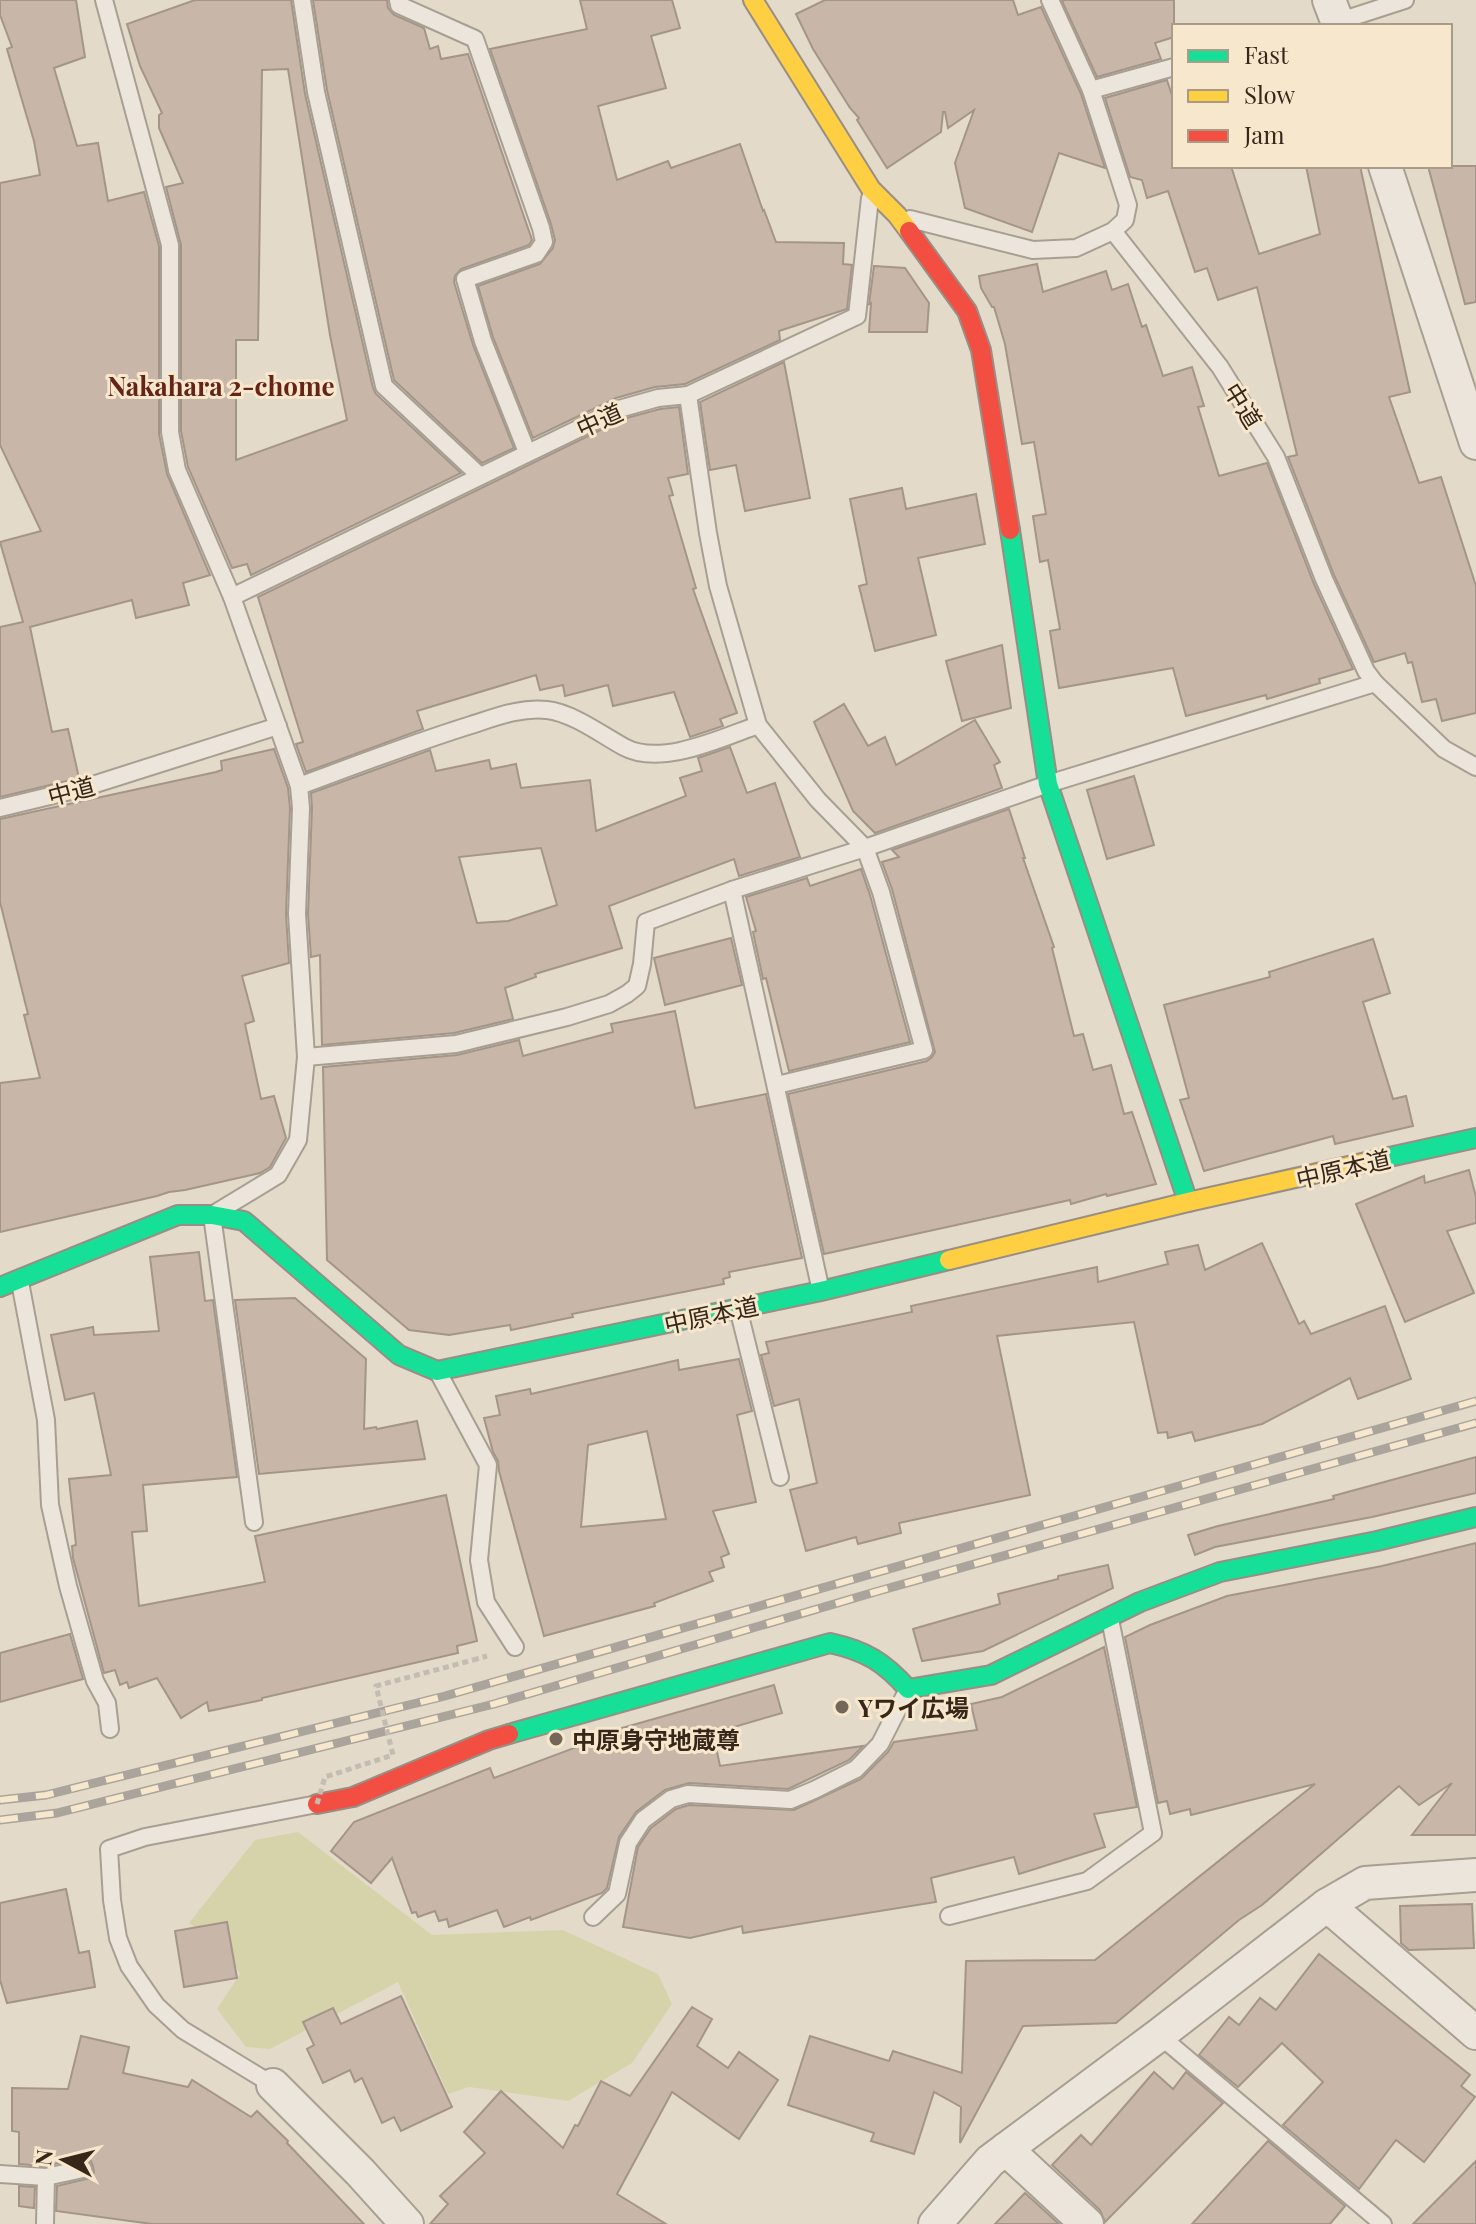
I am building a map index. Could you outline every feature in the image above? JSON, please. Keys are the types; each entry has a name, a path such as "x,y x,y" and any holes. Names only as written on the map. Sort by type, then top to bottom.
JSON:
{"street":[{"path":"753,0 871,189 897,215 967,311 981,350 1048,784 1188,1202"},
{"path":"1386,168 1476,443"},
{"name":"中原本道","path":"437,1371 821,1291 1188,1202 1476,1138"},
{"path":"0,1287 178,1215 212,1215 244,1221 399,1355 437,1371"},
{"path":"317,1804 353,1797 489,1740 830,1643 854,1647 867,1653 890,1667 908,1689 991,1675 1140,1602 1220,1572 1377,1541 1476,1517"},
{"path":"935,2224 990,2161 1327,1905 1365,1883 1476,1875"},
{"path":"1327,1905 1476,2033"},
{"path":"273,2085 407,2224"},
{"path":"1006,2149 1087,2224"}],"lane":[{"path":"104,0 170,245 170,432 177,470 232,597 299,786 297,914 306,1057 298,1140 278,1175 212,1215 254,1522"},
{"path":"302,0 316,92 384,386 480,476"},
{"path":"398,0 399,5 475,39 541,228 544,242 536,254 465,279 483,341 527,452"},
{"path":"897,215 1033,250 1076,248 1113,231 1125,220 1128,205 1091,90 1050,0"},
{"path":"1333,19 1405,0"},
{"path":"1091,90 1172,68"},
{"name":"中道","path":"232,597 619,409 658,398 688,395 857,316 871,189"},
{"name":"中道","path":"1113,231 1220,367 1276,457 1324,579 1366,671 1444,749 1476,767"},
{"path":"688,395 718,586 758,725 818,800 865,848 881,892 924,1050 777,1085"},
{"path":"306,1057 456,1044 609,1004 637,986 646,922 1048,784 1375,683"},
{"path":"299,786 439,735 517,711 549,710 587,725 628,749 662,755 758,725"},
{"name":"中道","path":"0,808 83,788 278,726"},
{"path":"732,890 821,1291"},
{"path":"20,1280 46,1420 50,1505 68,1586 95,1681 107,1703 110,1729"},
{"path":"738,1308 780,1477"},
{"path":"437,1371 488,1465 479,1560 486,1602 515,1647"},
{"path":"949,1916 1087,1881 1153,1833 1109,1617"},
{"path":"593,1917 617,1894 628,1843 643,1820 671,1799 688,1794 790,1800 814,1790 856,1769 880,1744 908,1689"},
{"path":"273,2085 183,2030 156,2005 129,1966 118,1938 109,1849 145,1837 317,1804"},
{"path":"1159,2035 1383,2224"},
{"path":"0,2174 46,2177 83,2169"},
{"path":"45,2224 46,2177"}],"path":[{"path":"317,1804 325,1777 393,1755 376,1686 473,1660"}],"shaded area":[{"path":"298,1832 432,1935 563,1930 658,1974 672,2004 632,2063 568,2101 469,2087 448,2094 398,1982 270,2049 246,2047 217,2009 240,1974 231,1956 189,1923 255,1840"}],"building":[{"path":"0,0 76,0 85,57 54,68 77,146 98,143 108,201 144,192 159,246 159,434 167,474 210,575 183,583 189,605 136,618 132,600 30,627 52,732 68,729 79,778 0,797 0,627 23,622 0,542 41,531 0,445 0,183 40,175 34,141 7,49 12,47 0,15"},
{"path":"195,0 291,0 305,94 373,388 461,473 251,575 247,564 232,568 188,467 181,431 181,245 166,187 183,183 159,128 159,115 162,113 140,66 127,24","holes":["288,69 330,335 347,420 236,460 236,340 258,340 262,70"]},
{"path":"313,0 387,0 388,8 394,15 424,28 430,49 438,46 441,59 468,54 532,240 529,245 461,269 455,276 454,282 473,345 514,448 482,463 394,380 327,90"},
{"path":"580,0 672,0 680,28 651,36 666,88 598,106 617,180 668,161 671,168 740,144 776,242 844,243 843,264 852,265 847,309 779,331 780,340 685,384 655,387 616,398 533,438 493,337 478,286 540,264 553,248 555,240 490,49 587,29"},
{"path":"825,0 1013,0 1018,15 1041,7 1081,94 1105,168 1059,153 1032,232 965,208 955,163 974,110 948,128 943,112 941,132 887,168 857,120 859,118 813,49 796,14"},
{"path":"1174,0 1172,38 1155,43 1161,59 1097,77 1062,1"},
{"path":"1167,80 1172,96 1172,168 1232,168 1259,254 1320,234 1306,168 1360,168 1410,392 1389,397 1419,483 1441,477 1476,586 1476,713 1442,721 1436,699 1422,702 1412,662 1408,663 1405,653 1374,662 1334,575 1288,457 1297,455 1257,287 1218,300 1207,268 1195,272 1168,191 1147,198 1142,180 1130,177 1105,98"},
{"path":"1476,166 1476,302 1465,304 1429,168"},
{"path":"1037,264 1043,292 1106,271 1112,290 1128,284 1163,376 1192,367 1204,406 1198,407 1219,476 1267,463 1314,584 1353,669 1267,699 1266,695 1186,716 1173,668 1059,688 1050,631 1060,629 1048,560 1040,562 1033,516 1046,514 1034,442 1022,444 1005,344 994,307 981,288 979,276"},
{"path":"874,266 905,268 929,303 927,332 869,332"},
{"path":"784,362 810,498 745,511 736,465 710,470 700,402"},
{"path":"679,407 688,474 668,478 673,495 669,496 696,588 693,589 737,713 720,719 723,726 690,737 674,692 613,706 608,685 565,696 563,685 540,690 536,675 417,711 423,729 306,772 296,744 303,742 258,597 623,419"},
{"path":"902,488 906,509 976,494 985,544 918,558 936,635 875,651 859,586 867,584 850,499"},
{"path":"1002,645 1011,708 962,721 946,661"},
{"path":"844,704 868,746 885,737 896,765 975,720 1000,762 994,765 1002,788 875,833 853,811 814,722"},
{"path":"730,747 747,793 775,783 800,857 739,876 734,859 609,906 622,948 535,974 536,977 505,988 513,1019 454,1033 322,1045 320,955 311,957 308,914 311,793 430,750 436,771 489,760 491,769 516,764 521,788 590,780 596,831 686,796 680,778 702,771 698,758","holes":["541,848 557,905 508,921 477,923 459,857"]},
{"path":"274,749 288,788 290,808 286,914 289,963 242,976 254,1021 245,1024 261,1099 274,1096 286,1138 270,1167 260,1173 0,1232 0,1083 40,1078 24,1015 28,1014 0,902 0,819 216,772 222,770 221,761"},
{"path":"1134,776 1154,845 1107,859 1087,790"},
{"path":"1009,809 1054,947 1074,1036 1083,1034 1093,1070 1111,1065 1124,1114 1132,1112 1156,1184 824,1254 788,1094 927,1061 935,1052 882,862 899,857 892,850"},
{"path":"861,869 910,1042 789,1071 766,978 763,979 753,932 756,931 746,897 807,878 810,886"},
{"path":"731,938 742,985 665,1005 654,958"},
{"path":"1373,939 1390,993 1363,1002 1393,1099 1406,1096 1413,1126 1335,1144 1333,1136 1204,1171 1180,1100 1189,1098 1164,1005 1270,977 1269,972"},
{"path":"675,1011 695,1108 766,1094 802,1258 729,1272 730,1277 723,1279 724,1284 572,1314 573,1317 511,1330 510,1325 449,1335 409,1330 327,1260 323,1067 457,1055 519,1040 523,1056 613,1032 611,1024"},
{"path":"1469,1170 1476,1197 1476,1223 1447,1231 1474,1293 1405,1322 1356,1204 1424,1176 1425,1183"},
{"path":"1262,1243 1299,1324 1304,1321 1311,1334 1385,1306 1411,1379 1358,1399 1350,1378 1262,1424 1195,1441 1192,1432 1168,1438 1167,1432 1158,1433 1134,1322 997,1336 1030,1495 899,1523 901,1533 858,1544 856,1537 806,1551 790,1490 817,1483 799,1399 774,1406 761,1355 769,1353 766,1342 912,1312 911,1306 1097,1267 1098,1282 1168,1264 1165,1252 1198,1245 1205,1270"},
{"path":"199,1252 205,1301 213,1300 237,1477 143,1485 147,1531 132,1532 139,1606 265,1582 255,1536 446,1495 477,1641 457,1646 458,1653 262,1700 209,1711 207,1702 181,1718 157,1678 129,1688 127,1682 120,1685 115,1670 104,1673 73,1558 72,1546 76,1545 69,1479 111,1475 94,1393 65,1400 51,1335 93,1327 94,1335 159,1331 150,1257"},
{"path":"295,1298 366,1359 364,1429 417,1421 425,1459 259,1474 235,1300"},
{"path":"739,1359 752,1411 737,1415 756,1502 713,1511 729,1554 721,1557 724,1567 709,1572 713,1581 654,1603 655,1606 544,1636 484,1418 500,1415 496,1396 530,1389 531,1394 678,1360 679,1370","holes":["647,1431 666,1519 581,1527 588,1445"]},
{"path":"1476,1457 1476,1493 1372,1517 1215,1547 1195,1555 1188,1535 1334,1499 1333,1496"},
{"path":"1476,1543 1476,1835 1412,1835 1452,1783 1419,1805 1399,1786 1262,1905 1239,1920 1116,2023 1023,2026 960,2143 961,2107 934,2092 914,2154 871,2141 874,2133 788,2105 810,2036 889,2061 893,2051 962,2073 966,1961 1095,1960 1315,1784 1191,1815 1190,1809 1170,1814 1167,1801 1158,1803 1125,1637 1227,1596 1382,1566"},
{"path":"1108,1565 1113,1588 983,1651 922,1661 913,1629 1000,1604 998,1594"},
{"path":"70,1634 83,1679 0,1702 0,1653"},
{"path":"1104,1647 1137,1807 1094,1814 1105,1847 1019,1874 1014,1857 931,1878 936,1902 743,1933 742,1926 690,1938 623,1927 638,1847 651,1828 676,1809 689,1805 794,1810 861,1779 894,1742 977,1730 971,1704 1002,1697"},
{"path":"774,1685 782,1713 713,1733 720,1766 863,1746 849,1760 788,1789 689,1783 665,1790 636,1812 619,1837 607,1888 602,1893 531,1920 530,1917 504,1927 497,1910 449,1927 447,1919 439,1921 435,1911 418,1917 416,1912 412,1913 392,1858 371,1883 331,1851 354,1822 490,1768 494,1778 609,1735 608,1732"},
{"path":"66,1889 79,1953 89,1951 95,1987 7,2003 0,1980 0,1903"},
{"path":"1472,1904 1474,1948 1409,1950 1401,1943 1400,1906"},
{"path":"227,1922 237,1978 184,1987 175,1931"},
{"path":"1319,1954 1470,2075 1461,2086 1475,2097 1424,2162 1396,2140 1359,2189 1283,2125 1323,2082 1282,2043 1238,2087 1199,2055 1229,2017 1239,2025 1260,1998 1276,2010"},
{"path":"401,1996 452,2107 401,2131 394,2117 382,2123 362,2078 355,2082 350,2070 323,2083 307,2049 314,2045 303,2022 333,2008 341,2024"},
{"path":"692,2007 712,2019 697,2046 728,2068 739,2052 778,2080 739,2139 672,2092 617,2194 666,2224 430,2224 448,2204 440,2196 485,2153 464,2132 501,2091 563,2148 601,2081 630,2096"},
{"path":"81,2036 129,2047 123,2073 188,2087 192,2080 251,2117 257,2111 364,2224 152,2224 56,2211 57,2186 90,2178 94,2172 93,2166 91,2161 81,2158 45,2166 19,2164 19,2132 12,2131 12,2088 68,2089"},
{"path":"1154,2072 1173,2089 1186,2072 1223,2103 1105,2222 1100,2210 1052,2165 1081,2135 1091,2145"},
{"path":"1268,2141 1345,2206 1330,2224 1192,2224"},
{"path":"1476,2161 1476,2224 1413,2224"},
{"path":"19,2186 35,2187 34,2208 19,2206"},
{"path":"1025,2193 1059,2224 995,2224"}],"railway":[{"path":"0,1800 46,1795 445,1696 1476,1401"},
{"path":"0,1820 57,1813 494,1704 875,1592 1476,1423"}],"traffic: fast":[{"path":"1010,530 1048,784 1188,1202"},
{"path":"1371,1161 1476,1138"},
{"path":"0,1287 178,1215 212,1215 244,1221 399,1355 437,1371 821,1291 949,1260"},
{"path":"509,1734 830,1643 874,1659 908,1689 991,1675 1140,1602 1220,1572 1377,1541 1476,1517"}],"traffic: slow":[{"path":"753,0 871,189 909,231"},
{"path":"949,1260 1371,1161"}],"traffic: jam":[{"path":"909,231 967,311 981,350 1010,530"},
{"path":"317,1804 353,1797 509,1734"}],"place":[{"name":"Yワイ広場","path":"842,1707"},
{"name":"中原身守地蔵尊","path":"556,1739"}],"district":[{"name":"Nakahara 2-chome","path":"221,385"}]}
